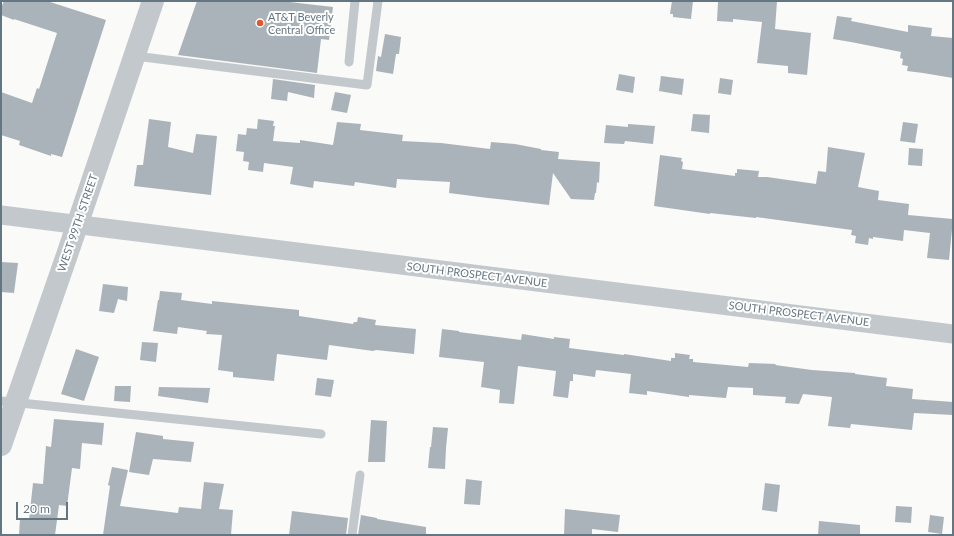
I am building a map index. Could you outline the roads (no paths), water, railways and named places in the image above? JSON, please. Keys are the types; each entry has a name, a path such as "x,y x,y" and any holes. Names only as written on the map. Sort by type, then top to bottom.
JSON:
{"street":[{"name":"WEST 99TH STREET","path":"1,445 8,401 77,225 153,1"},
{"name":"SOUTH PROSPECT AVENUE","path":"1,216 953,334"}],"lane":[{"path":"349,62 355,1"},
{"path":"134,56 367,86 378,1"},
{"path":"8,401 321,434"},
{"path":"352,535 360,475"}],"place":[{"name":"AT&T Beverly Central Office","path":"260,23"}]}
